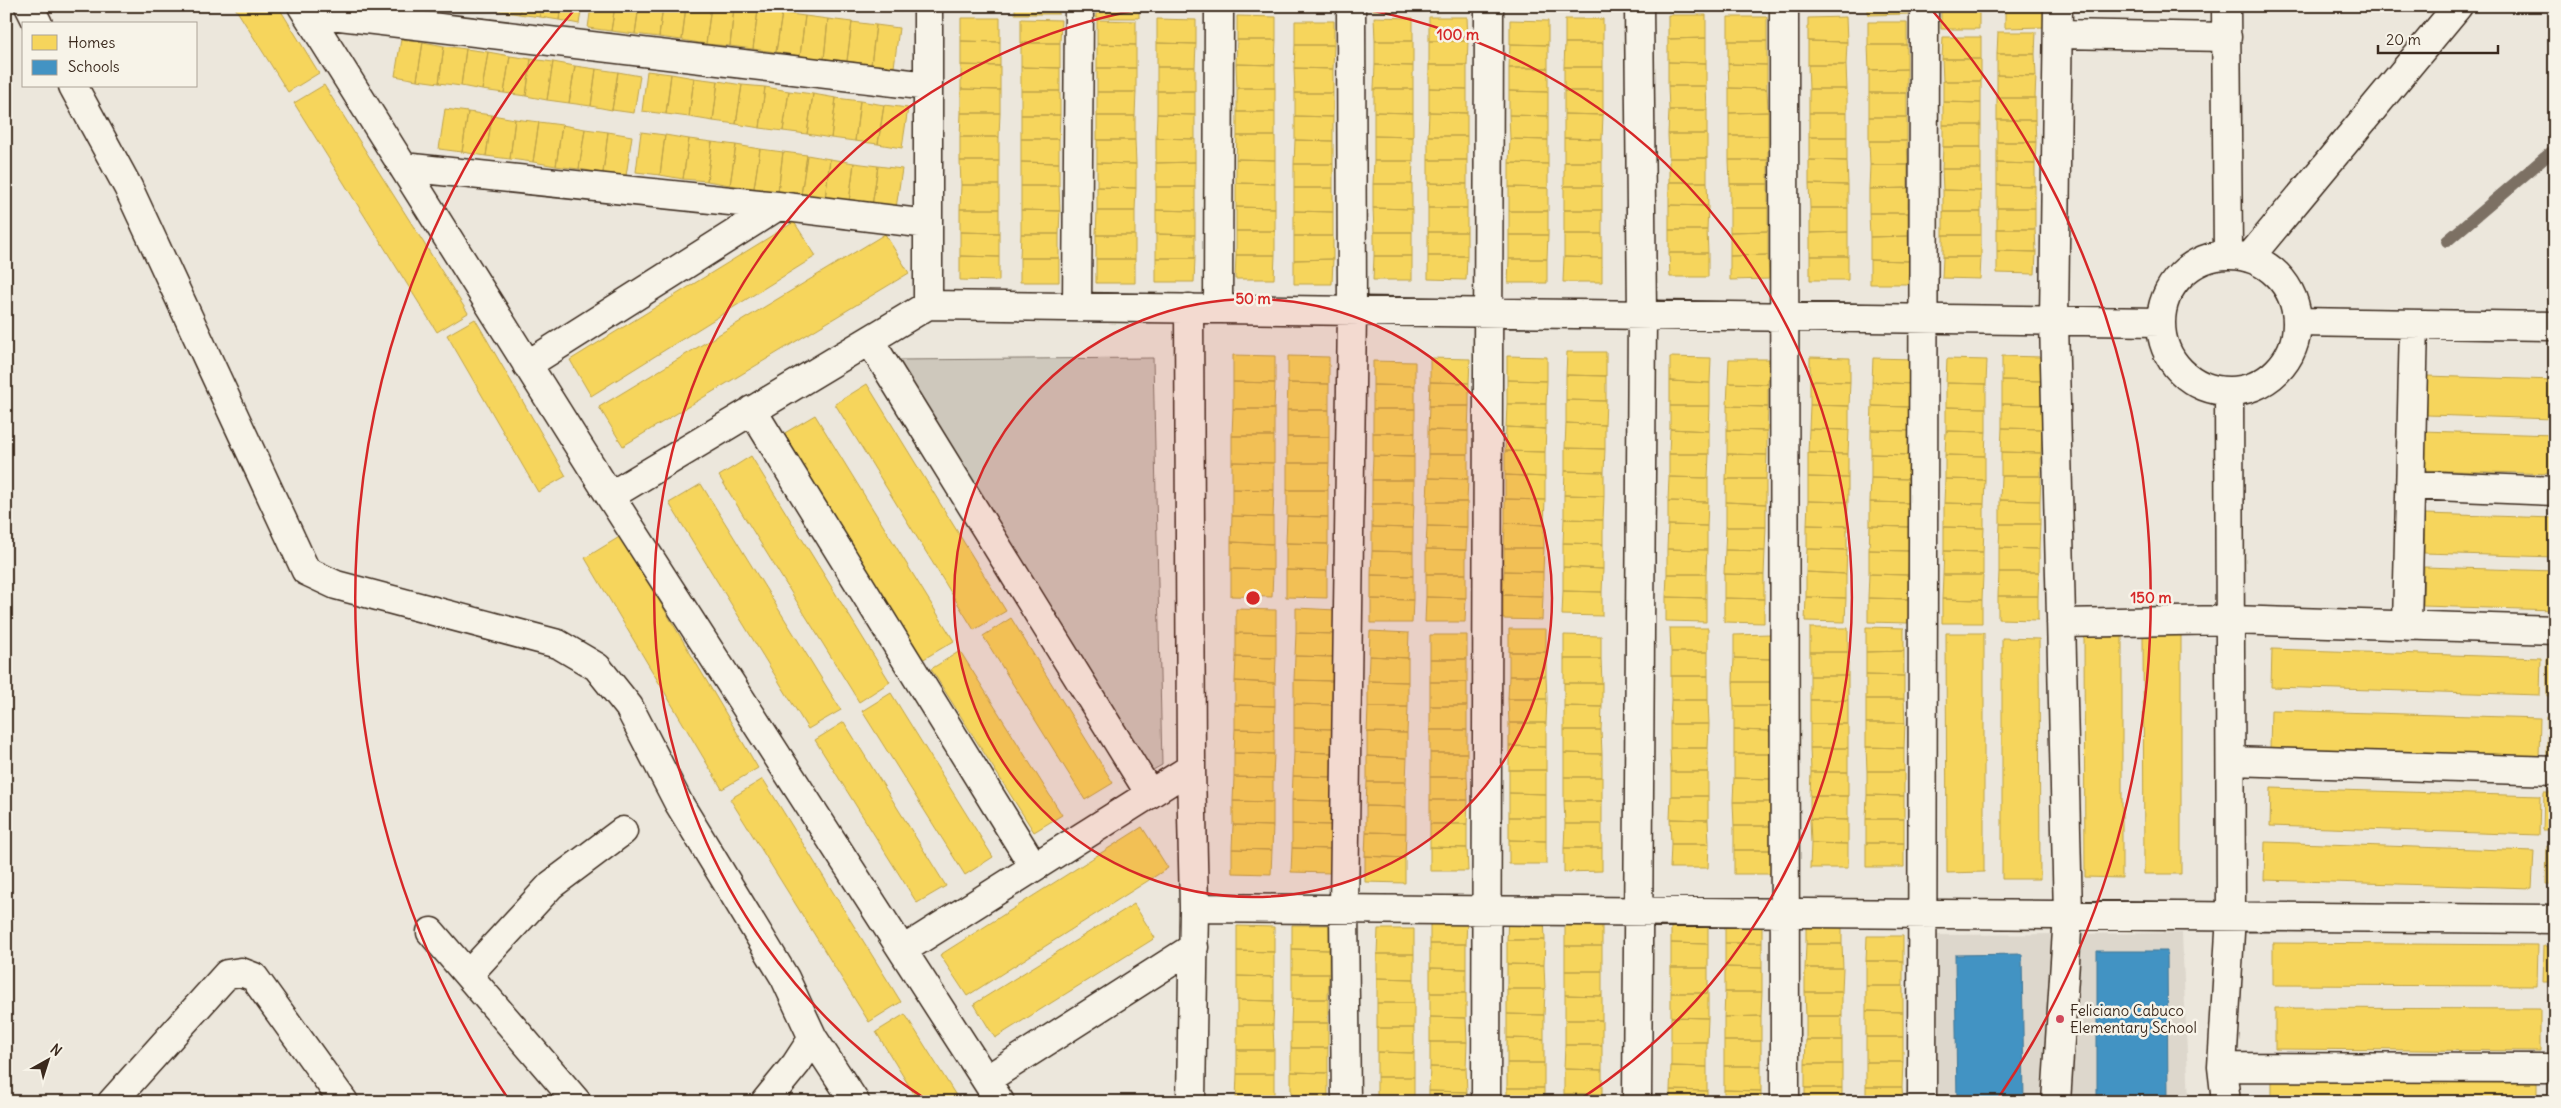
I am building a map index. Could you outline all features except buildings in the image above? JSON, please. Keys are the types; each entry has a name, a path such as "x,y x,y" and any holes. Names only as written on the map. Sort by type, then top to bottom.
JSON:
{"street":[{"path":"29,6 37,22"},
{"path":"928,6 928,305"},
{"path":"1077,307 1079,6"},
{"path":"1218,309 1219,6"},
{"path":"1346,1102 1344,909 1352,311 1352,6"},
{"path":"1486,1102 1489,6"},
{"path":"1636,1102 1642,315 1639,6"},
{"path":"1784,6 1785,1102"},
{"path":"1922,1102 1924,914 1924,6"},
{"path":"2056,1102 2068,915 2054,321 2058,6"},
{"path":"2226,6 2239,256"},
{"path":"2239,256 2458,6"},
{"path":"304,9 928,86"},
{"path":"304,9 610,496 993,1091 1194,947"},
{"path":"2058,34 2227,37"},
{"path":"74,88 128,187 306,571 336,585 558,644 597,667 629,707 678,802 786,978 813,1038 855,1102"},
{"path":"403,167 778,206 928,224"},
{"path":"527,365 778,206"},
{"path":"2239,256 2268,267 2284,282 2294,301 2297,322 2294,344 2284,362 2269,378 2250,388 2229,391 2207,387 2189,378 2174,362 2164,344 2160,322 2164,302 2173,283 2188,268 2207,258 2239,256"},
{"path":"610,496 928,305 2160,322"},
{"path":"1189,308 1191,768 1194,908 1191,1102"},
{"path":"2297,322 2555,326"},
{"path":"2407,626 2412,485 2414,324"},
{"path":"870,340 1150,794"},
{"path":"2226,1102 2222,1066 2231,916 2229,391"},
{"path":"752,410 1034,867"},
{"path":"2412,485 2555,491"},
{"path":"2061,623 2231,620 2555,630"},
{"path":"2231,761 2555,771"},
{"path":"903,950 1191,768"},
{"path":"468,975 551,885 623,832"},
{"path":"1194,908 2555,919"},
{"path":"431,932 577,1102"},
{"path":"112,1102 227,974 240,972 254,977 338,1100"},
{"path":"765,1102 796,1064 813,1038"},
{"path":"2222,1066 2555,1068"}],"shaded area":[{"path":"1153,358 1162,765 1146,774 894,360"},
{"name":"Feliciano Cabuco Elementary School","path":"2182,933 2189,1102 1933,1102 1935,935"}],"waterway":[{"path":"2447,241 2555,149"}],"place":[{"name":"Feliciano Cabuco Elementary School","path":"2060,1019"}]}
